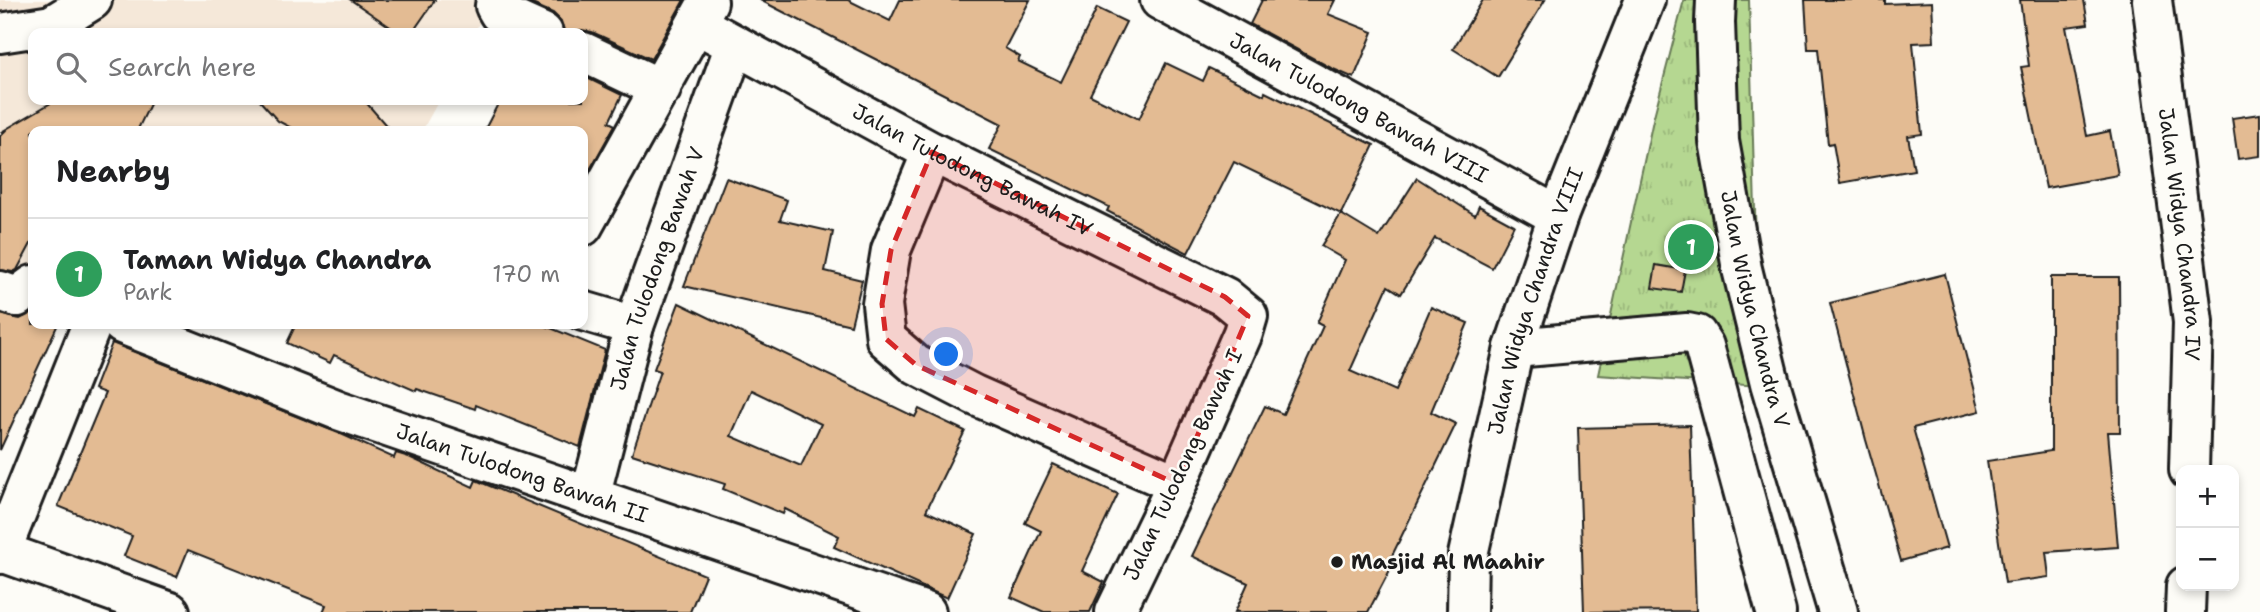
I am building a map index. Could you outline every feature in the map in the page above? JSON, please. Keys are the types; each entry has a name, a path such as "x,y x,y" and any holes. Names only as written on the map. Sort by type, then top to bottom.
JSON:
{"street":[{"path":"47,28 92,0"},
{"path":"498,0 495,6 499,13 532,28"},
{"name":"Jalan Tulodong Bawah VIII","path":"1160,0 1559,216"},
{"name":"Jalan Widya Chandra VIII","path":"1467,612 1468,555 1519,333 1559,216 1645,0"},
{"name":"Jalan Widya Chandra V","path":"1716,0 1719,141 1742,269 1770,383 1838,612"},
{"name":"Jalan Widya Chandra IV","path":"2152,0 2193,322 2189,465"},
{"path":"588,217 703,12"},
{"name":"Jalan Tulodong Bawah IV","path":"703,12 735,46 932,152 1225,297 1248,316"},
{"path":"0,33 28,32"},
{"path":"0,58 28,40"},
{"name":"Jalan Tulodong Bawah V","path":"590,497 634,326 735,46"},
{"path":"588,54 661,89"},
{"path":"932,152 891,250 882,304 886,339 916,365 974,395 1177,484"},
{"path":"0,292 17,297 28,289"},
{"path":"588,312 634,326"},
{"name":"Jalan Tulodong Bawah I","path":"1115,612 1177,484 1248,316"},
{"path":"90,329 1,553 170,612"},
{"name":"Jalan Tulodong Bawah II","path":"135,329 338,410 926,612"},
{"path":"1519,333 1564,345 1687,333 1697,335 1704,346 1776,612"},
{"path":"2185,612 2186,591"}],"highlighted area":[{"path":"932,152 1225,297 1248,316 1177,484 916,365 886,339 882,304 891,250"}],"shaded area":[{"path":"0,0 492,0 477,28 28,28 28,105 436,105 425,126 28,126 28,303 0,307"}],"green space":[{"path":"1684,0 1749,0 1760,386 1598,375 1653,120"}],"building":[{"path":"351,0 435,0 415,28 392,28"},
{"path":"523,0 684,0 651,59 588,31 588,28 563,28 561,21 553,13"},
{"path":"760,0 848,0 890,21 900,0 1030,0 1005,48 1020,57 1018,61 1061,82 1097,8 1126,22 1090,95 1139,119 1166,63 1203,81 1209,68 1374,145 1341,214 1234,162 1188,253 1107,211 1109,207 989,149 1002,124"},
{"path":"1262,0 1335,0 1328,14 1373,32 1354,78 1250,24"},
{"path":"1483,0 1545,0 1498,77 1453,49"},
{"path":"1805,0 1885,0 1885,4 1932,2 1934,42 1913,43 1922,134 1908,136 1914,170 1840,183 1833,143 1828,144 1818,49 1808,49"},
{"path":"2020,0 2084,0 2088,24 2066,27 2087,136 2110,131 2118,175 2046,188 2021,67 2029,66"},
{"path":"588,78 622,95 609,122 615,125 588,173 588,126 487,126 497,105 588,105"},
{"path":"47,105 150,105 139,126 28,126 28,249 17,270 13,272 0,270 0,136 3,131"},
{"path":"264,105 368,105 387,126 288,126 278,121"},
{"path":"2260,114 2260,156 2238,159 2232,118"},
{"path":"726,178 787,200 780,220 833,232 825,271 862,280 851,325 684,286"},
{"path":"1417,178 1475,215 1479,206 1514,225 1492,268 1435,238 1401,294 1388,286 1350,371 1395,391 1431,307 1468,323 1431,412 1456,424 1386,568 1390,570 1368,612 1235,612 1248,583 1192,556 1265,406 1283,414 1323,326 1317,323 1345,260 1321,246 1341,214 1379,237"},
{"path":"1656,265 1685,270 1681,292 1652,288"},
{"path":"1945,274 1980,411 1913,428 1947,548 1901,561 1830,303"},
{"path":"2051,277 2119,277 2120,432 2108,432 2118,547 2046,552 2049,577 2005,583 1987,461 2051,451"},
{"path":"679,303 915,417 919,409 965,431 926,511 976,534 947,598 834,547 839,536 785,509 783,514 723,489 725,484 632,454 660,371 654,369","holes":["751,390 821,424 801,466 731,436"]},
{"path":"0,314 20,319 28,315 28,329 56,329 0,450"},
{"path":"294,329 553,329 605,350 580,447 476,405 475,409 417,389 416,391 334,355 330,363 287,343"},
{"path":"112,343 341,434 394,458 396,453 409,457 473,487 476,480 705,575 690,612 323,612 326,605 188,550 177,577 124,556 132,536 58,506 105,393 94,389"},
{"path":"1690,425 1696,611 1584,612 1578,428"},
{"path":"1053,464 1118,494 1082,571 1104,582 1090,612 1044,612 1011,597 1041,531 1025,523"}],"place":[{"name":"Taman Widya Chandra","path":"1691,247"},
{"name":"Masjid Al Maahir","path":"1337,562"}]}
